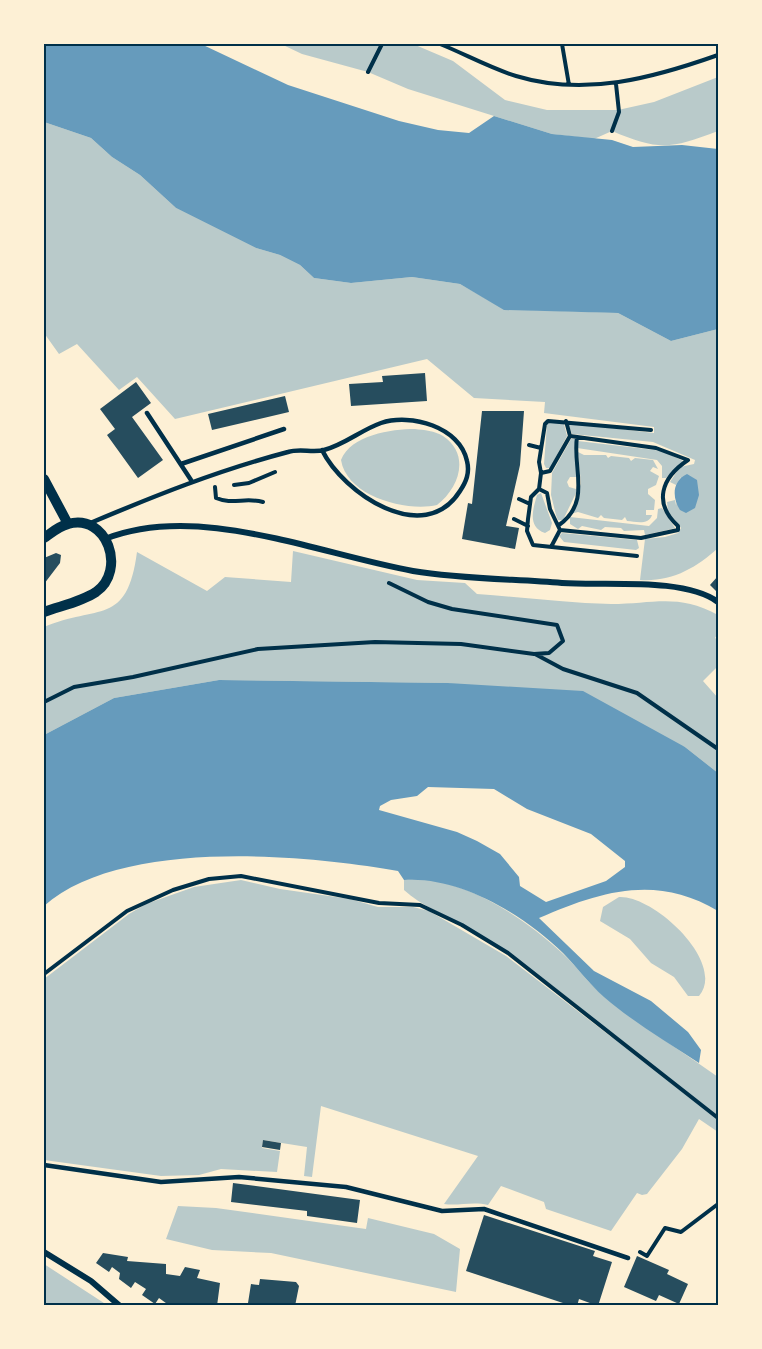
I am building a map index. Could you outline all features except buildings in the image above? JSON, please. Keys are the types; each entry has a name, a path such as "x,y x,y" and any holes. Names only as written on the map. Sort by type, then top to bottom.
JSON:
{"street":[{"path":"44,478 68,524"},
{"path":"44,538 68,524 85,525 105,539 110,548 112,565 104,584 85,597 44,612"},
{"path":"105,539 130,529 162,526 220,527 416,572 574,584 683,587 710,596 718,602"},
{"path":"44,1252 91,1281 120,1305"}],"lane":[{"path":"147,413 191,480"},
{"path":"85,525 191,480 289,451 322,450 391,420 416,422 448,433 459,444 467,459 466,482 446,508 432,513 411,515 391,510 361,495 330,467 322,450"},
{"path":"181,464 284,429"},
{"path":"44,1165 161,1182 239,1177 346,1187 442,1210 484,1209 628,1258"}],"path":[{"path":"368,72 382,44"},
{"path":"440,44 514,75 592,87 616,84 679,69 718,55"},
{"path":"562,44 569,85"},
{"path":"612,131 619,112 616,84"},
{"path":"637,555 533,545 528,526 530,504 531,497 539,489 541,473 539,462 545,424 552,419 651,430"},
{"path":"541,473 550,471 570,436 566,421"},
{"path":"559,527 641,538 678,530 678,526 665,511 663,492 674,471 688,460 656,448 570,436"},
{"path":"551,547 578,493 579,464 576,448 578,437"},
{"path":"529,445 541,448"},
{"path":"211,475 216,498 227,503 242,500 263,502"},
{"path":"539,489 547,493 550,508 559,527"},
{"path":"519,499 530,504"},
{"path":"514,519 528,526"},
{"path":"44,702 74,687 133,677 204,659 279,647 375,642 461,645 534,654 549,653 560,646 563,634 556,625 452,609 428,602 384,580"},
{"path":"534,654 563,669 637,693 718,749"},
{"path":"44,974 127,911 173,890 209,879 241,876 379,903 420,905 462,925 508,953 718,1118"},
{"path":"628,1258 631,1248 647,1256 665,1228 681,1232 718,1204"}],"shaded area":[{"path":"281,44 413,44 453,61 505,100 547,110 618,110 654,102 718,77 718,131 688,141 665,145 642,142 612,131 594,139 552,134 408,89 368,72 302,54"},
{"path":"44,122 91,138 112,157 140,175 176,208 256,248 280,255 300,265 314,278 351,283 412,277 460,284 504,309 618,313 671,341 718,329 718,548 701,562 683,572 663,579 640,580 645,539 665,537 678,533 681,528 668,511 667,502 675,500 676,505 681,477 676,485 670,482 680,467 694,464 695,460 653,442 572,434 568,423 654,433 654,427 544,413 545,402 474,398 427,359 175,419 137,377 119,390 77,344 59,354 44,333"},
{"path":"551,422 564,424 567,436 550,468 546,468 544,464 547,424"},
{"path":"415,429 443,436 457,452 459,471 456,481 445,498 437,505 425,507 395,504 380,499 354,484 341,460 346,451 362,439 373,435 395,430"},
{"path":"571,439 575,439 578,477 570,477 567,482 569,487 576,489 576,493 563,520 558,520 551,495 552,473"},
{"path":"578,441 663,451 683,461 666,478 662,478 662,466 657,460 577,448"},
{"path":"578,452 584,455 606,455 608,458 611,456 629,458 631,461 635,458 653,460 658,469 653,467 650,471 659,476 656,485 648,489 648,494 655,500 654,510 646,510 646,515 652,515 650,518 645,522 639,522 627,521 625,517 622,520 604,518 601,515 598,518 578,512 570,514 581,484"},
{"path":"541,493 552,523 550,530 545,533 536,526 533,517 537,495"},
{"path":"662,508 675,528 645,535 644,530 624,531 621,528 605,527 601,530 582,526 578,529 570,524 570,517 649,526 657,518 658,509"},
{"path":"562,533 637,540 639,548 636,550 564,542 559,536"},
{"path":"293,551 417,580 465,583 477,594 611,604 678,602 704,608 718,615 718,633 715,638 718,640 718,666 703,681 718,698 718,773 685,747 448,683 219,680 114,698 44,735 44,627 95,613 117,603 126,592 137,552 207,591 225,577 291,582"},
{"path":"421,879 459,887 514,915 561,952 606,998 718,1077 718,1132 699,1119 682,1149 647,1194 637,1193 611,1231 546,1209 544,1202 501,1186 488,1205 444,1204 478,1156 321,1106 312,1177 304,1176 307,1147 263,1140 262,1148 280,1151 277,1172 221,1169 199,1175 161,1176 44,1160 44,979 129,914 146,904 194,887 241,880 280,889 350,899 378,907 413,907 429,911 506,956 614,1039 580,1008 522,964 463,925 418,901 404,890 404,880"},
{"path":"619,897 634,899 650,907 683,933 703,966 705,982 699,996 688,996 674,977 651,963 630,939 600,921 603,907"},
{"path":"178,1206 216,1208 366,1229 368,1218 434,1234 460,1249 456,1292 271,1253 212,1250 166,1239"},
{"path":"44,1264 107,1305 44,1305"}],"water":[{"path":"44,44 201,44 288,85 399,121 438,130 469,133 494,116 552,134 612,140 633,147 682,145 718,149 718,329 671,341 618,313 504,310 460,284 412,277 351,283 314,278 300,265 280,255 256,248 176,208 140,175 112,157 91,138 44,122"},
{"path":"687,474 697,480 699,495 695,508 686,513 680,510 675,490 678,481"},
{"path":"219,680 448,683 583,691 685,747 718,773 718,911 673,893 651,890 607,894 539,918 594,971 651,1001 688,1032 701,1050 699,1063 650,1032 615,1006 563,953 530,925 510,912 469,891 447,884 425,880 404,880 398,871 314,860 265,857 214,857 165,861 118,869 77,884 44,906 44,735 114,698","holes":["428,787 494,789 527,809 591,834 625,861 625,867 606,881 546,902 520,886 519,877 500,854 477,841 457,832 379,810 380,806 391,800 417,796"]}]}
